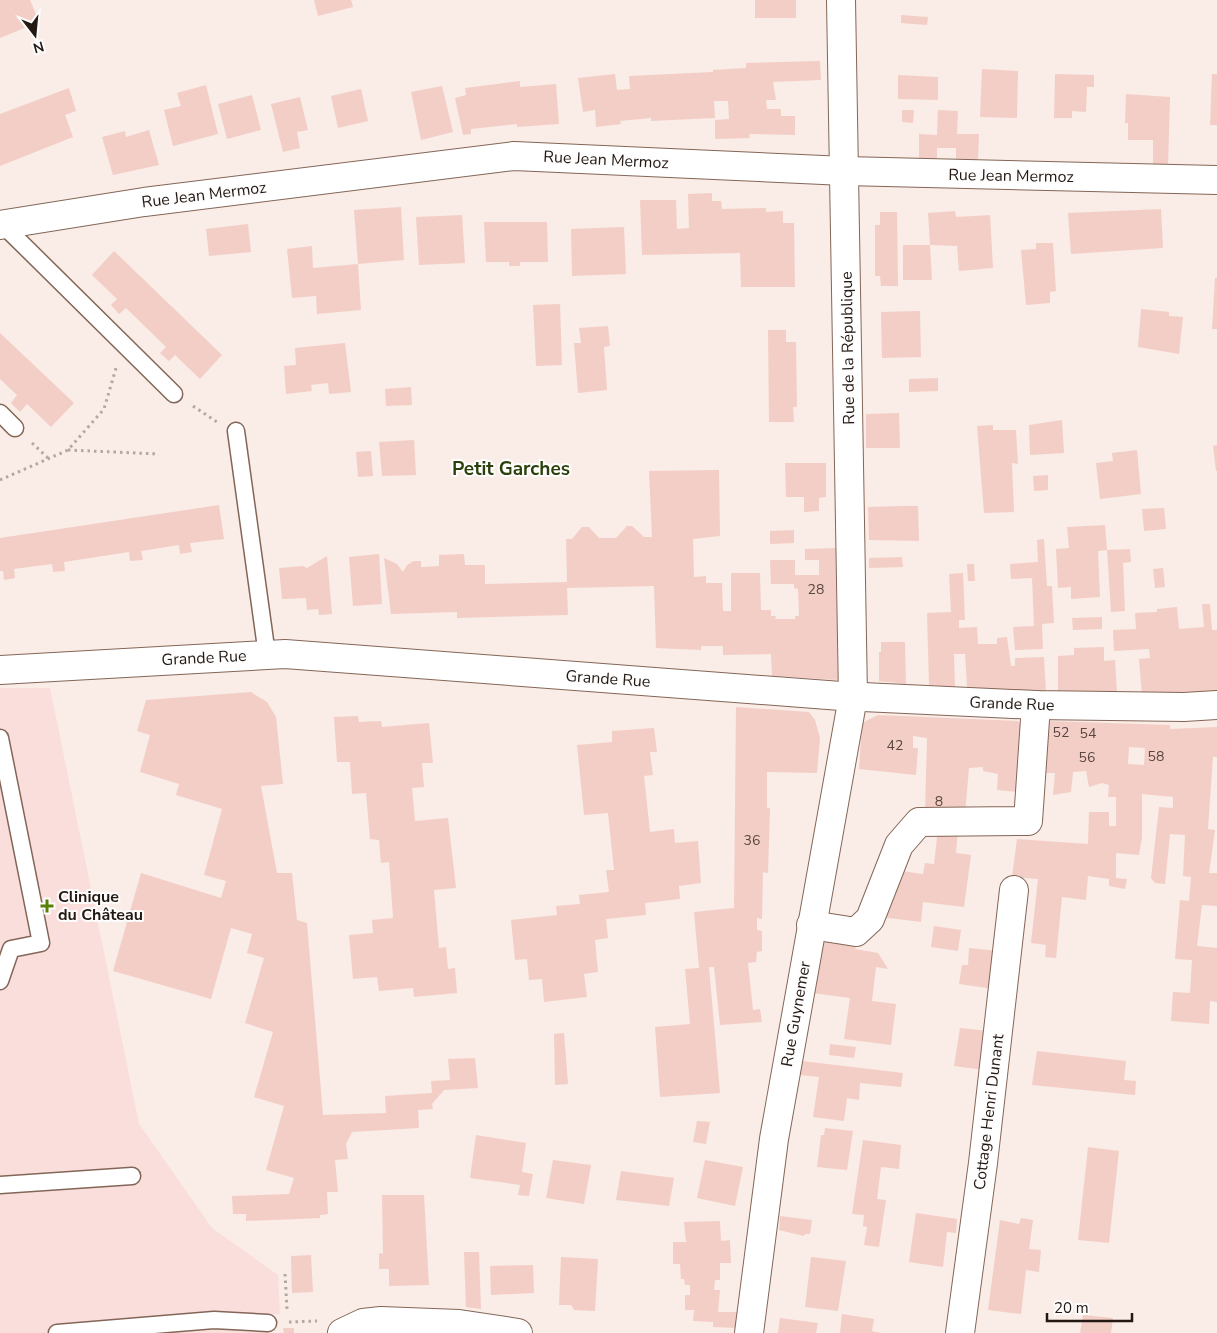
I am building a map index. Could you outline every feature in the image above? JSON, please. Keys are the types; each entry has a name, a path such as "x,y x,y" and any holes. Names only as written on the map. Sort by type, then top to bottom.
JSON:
{"street":[{"name":"Rue de la République","path":"841,0 846,172 853,697"},
{"name":"Rue Jean Mermoz","path":"1,225 144,202 514,156 846,172 1217,180"},
{"name":"Grande Rue","path":"1,669 285,654 853,697 1036,705 1184,707 1217,705"},
{"name":"Rue Guynemer","path":"750,1333 774,1139 853,697"},
{"path":"811,925 856,932 870,919 898,845 919,822 1028,821 1036,705"},
{"name":"Cottage Henri Dunant","path":"960,1333 983,1163 1014,890"},
{"path":"348,1330 363,1323 381,1321 459,1324 518,1333"}],"lane":[{"path":"1,225 174,394"},
{"path":"0,413 15,428"},
{"path":"236,432 267,655"},
{"path":"0,738 40,943 11,949 0,981"},
{"path":"0,1185 132,1176"},
{"path":"56,1333 214,1320 268,1323"}],"path":[{"path":"0,480 68,450 104,409 123,343"},
{"path":"174,394 236,432"},
{"path":"68,450 159,454"},
{"path":"285,1274 287,1322 323,1321 348,1330"}],"shaded area":[{"name":"Clinique du Château","path":"0,688 50,688 139,1124 212,1228 278,1275 280,1314 267,1315 269,1333 0,1333"}],"building":[{"path":"0,0 30,0 39,22 0,38"},
{"path":"314,0 351,0 353,7 318,16"},
{"path":"755,0 796,0 796,18 755,18"},
{"path":"901,15 928,17 927,25 901,23"},
{"path":"820,61 821,80 773,82 776,100 766,100 767,109 781,109 781,116 795,116 795,135 749,134 750,138 715,139 715,120 729,119 728,101 714,101 715,118 651,121 651,118 620,121 621,124 596,127 595,110 583,112 578,78 615,74 617,90 630,89 629,76 713,72 713,70 746,68 746,63"},
{"path":"982,69 1018,71 1017,118 980,117"},
{"path":"1055,74 1094,75 1094,87 1087,87 1086,112 1072,111 1072,118 1054,118"},
{"path":"1212,74 1217,74 1217,125 1210,125"},
{"path":"898,75 938,77 938,100 898,99"},
{"path":"520,81 520,87 556,84 559,124 517,127 517,124 471,129 471,134 463,135 455,98 466,95 465,88"},
{"path":"206,85 218,134 173,146 164,110 181,106 177,93"},
{"path":"442,86 453,132 421,140 411,92"},
{"path":"69,88 76,111 65,115 73,137 0,166 0,114"},
{"path":"361,89 368,121 338,128 331,96"},
{"path":"1126,94 1170,97 1168,166 1153,165 1153,140 1128,140 1128,123 1125,123"},
{"path":"252,95 261,130 227,139 218,104"},
{"path":"300,97 308,130 297,132 300,148 283,152 271,104"},
{"path":"902,110 914,110 913,123 902,122"},
{"path":"938,110 958,111 957,134 979,134 978,161 956,160 956,148 937,148 937,160 919,159 919,134 937,135"},
{"path":"149,130 159,165 113,175 102,137 125,131 126,137"},
{"path":"712,193 712,201 721,201 722,209 766,208 766,212 783,211 783,223 794,223 795,287 741,287 740,253 642,255 640,200 676,200 677,229 689,228 688,194"},
{"path":"401,207 404,260 358,264 354,210"},
{"path":"1161,209 1163,248 1071,254 1068,213"},
{"path":"955,211 956,217 990,215 993,268 959,271 957,246 930,245 928,213"},
{"path":"880,212 897,212 898,286 881,286 880,276 875,276 875,225 880,225"},
{"path":"462,215 465,263 419,265 416,217"},
{"path":"484,222 547,222 548,262 520,262 520,266 509,266 509,262 486,262"},
{"path":"248,224 251,252 209,256 206,229"},
{"path":"624,227 626,274 572,276 571,229"},
{"path":"1036,243 1053,243 1056,291 1050,292 1050,303 1026,305 1021,250 1036,249"},
{"path":"903,245 930,245 932,280 903,280"},
{"path":"312,246 313,268 358,264 361,310 317,314 316,296 292,298 287,249"},
{"path":"114,251 222,355 200,379 175,355 169,361 160,353 166,347 126,308 119,314 111,305 117,299 92,275"},
{"path":"1215,278 1217,278 1217,329 1212,329"},
{"path":"560,304 562,365 536,366 533,305"},
{"path":"1141,309 1169,312 1169,316 1183,317 1179,354 1138,347"},
{"path":"920,311 921,357 882,358 881,312"},
{"path":"608,326 610,346 604,347 607,390 578,393 574,343 581,343 579,328"},
{"path":"768,330 786,330 786,342 796,342 797,407 793,407 794,422 769,422"},
{"path":"0,333 74,403 51,427 27,404 20,412 11,403 17,395 0,379"},
{"path":"345,343 351,392 329,394 328,383 311,385 312,391 286,394 284,366 296,365 295,348"},
{"path":"938,378 938,391 909,392 909,379"},
{"path":"411,387 412,405 386,406 385,389"},
{"path":"899,413 900,448 866,448 866,414"},
{"path":"1062,420 1064,453 1030,455 1029,425"},
{"path":"993,425 993,430 1016,430 1018,464 1012,463 1014,512 984,513 977,426"},
{"path":"414,440 416,475 382,476 379,442"},
{"path":"1217,445 1217,471 1216,471 1213,446"},
{"path":"1137,450 1141,494 1100,499 1096,463 1113,461 1112,453"},
{"path":"371,451 373,476 358,477 356,452"},
{"path":"785,463 826,463 826,497 819,498 819,511 804,512 804,497 786,497"},
{"path":"719,470 720,536 693,539 694,577 706,576 706,583 722,583 723,611 731,611 731,573 760,573 761,610 771,610 771,616 776,616 775,619 795,619 795,616 799,616 798,589 794,588 794,584 771,584 770,560 795,560 795,575 819,575 819,560 805,560 805,549 836,548 838,680 772,676 771,654 723,655 723,646 701,646 701,650 656,648 654,586 567,588 568,615 457,618 457,612 391,614 384,558 397,564 403,572 407,565 414,561 421,561 421,567 439,566 439,555 464,554 465,565 485,565 485,584 567,582 566,539 572,539 582,527 589,527 599,538 616,538 627,526 632,526 644,537 652,537 649,471"},
{"path":"1048,475 1048,490 1034,491 1033,476"},
{"path":"219,505 224,539 190,543 192,552 180,554 179,545 141,551 143,560 130,561 129,552 64,562 65,571 53,572 52,564 14,569 15,578 4,580 3,571 0,571 0,538"},
{"path":"918,506 919,541 869,540 868,507"},
{"path":"1164,508 1166,529 1144,531 1142,509"},
{"path":"1105,525 1107,550 1098,551 1100,597 1071,599 1071,587 1058,588 1056,549 1069,548 1067,527"},
{"path":"794,530 794,543 770,544 770,531"},
{"path":"1044,539 1047,586 1052,586 1054,623 1042,624 1043,649 1015,650 1013,627 1034,626 1032,578 1011,579 1010,564 1038,562 1037,540"},
{"path":"1130,549 1131,562 1123,563 1125,611 1111,612 1107,550"},
{"path":"379,554 382,604 353,606 349,557"},
{"path":"327,556 332,614 319,615 318,609 307,610 306,598 282,599 279,568 303,566 307,568"},
{"path":"902,557 903,567 869,568 869,558"},
{"path":"967,564 974,564 975,581 968,581"},
{"path":"1163,568 1165,587 1155,588 1153,569"},
{"path":"963,573 965,620 959,620 959,628 977,627 978,644 997,644 997,638 1007,637 1011,666 1015,666 1015,658 1044,657 1046,693 981,692 981,688 967,687 965,654 954,654 955,687 929,685 927,613 951,612 949,574"},
{"path":"1202,604 1210,604 1212,630 1217,630 1217,694 1142,696 1139,659 1150,658 1149,649 1114,651 1113,630 1136,629 1135,613 1157,612 1157,609 1177,607 1179,629 1204,627"},
{"path":"1102,617 1102,629 1073,630 1072,618"},
{"path":"881,642 905,642 906,684 879,681"},
{"path":"1104,647 1104,661 1115,660 1117,692 1058,693 1058,656 1074,655 1074,648"},
{"path":"251,692 267,702 276,717 283,784 261,786 277,873 292,873 297,920 307,923 323,1115 386,1113 385,1096 432,1093 431,1081 450,1080 448,1059 475,1058 478,1088 444,1090 432,1104 433,1109 418,1110 419,1128 352,1132 346,1144 348,1159 335,1160 338,1192 327,1192 328,1214 320,1215 320,1218 246,1221 246,1214 233,1214 232,1196 289,1194 294,1178 266,1170 284,1106 254,1097 273,1032 245,1023 264,958 247,953 252,934 231,928 211,999 113,971 141,873 221,898 226,881 204,875 222,809 176,795 179,784 140,772 150,735 137,731 146,700"},
{"path":"736,707 809,712 815,720 820,738 817,773 767,772 767,808 770,808 768,873 763,872 762,919 757,918 757,930 762,931 762,951 757,952 756,962 748,963 753,1010 760,1009 762,1022 720,1025 714,967 709,967 720,1093 660,1097 655,1027 690,1024 685,969 699,968 694,912 734,908"},
{"path":"878,715 1018,721 1023,727 1018,792 997,790 998,774 983,771 983,767 969,768 965,815 925,813 927,738 913,736 913,748 918,748 916,775 859,769 862,723"},
{"path":"358,716 359,722 381,721 382,727 429,723 433,763 422,763 424,787 412,788 415,821 448,818 456,888 434,890 439,948 446,947 448,969 455,968 457,993 414,997 413,988 379,991 377,977 353,979 349,935 373,933 372,920 393,918 389,862 381,863 379,840 370,839 366,793 352,794 350,762 337,762 334,717"},
{"path":"1048,721 1170,725 1170,729 1217,727 1217,757 1213,757 1208,829 1215,830 1209,873 1217,873 1217,906 1202,905 1197,946 1217,948 1217,1002 1210,1001 1209,1024 1171,1021 1173,992 1190,993 1192,960 1175,959 1180,900 1189,901 1191,877 1183,876 1185,835 1170,834 1165,884 1155,883 1151,878 1159,807 1173,808 1173,797 1142,794 1142,837 1139,855 1116,853 1116,878 1127,879 1125,889 1109,886 1109,879 1088,876 1086,900 1062,897 1056,958 1045,957 1046,945 1031,943 1038,879 1012,877 1017,839 1088,844 1089,812 1109,812 1109,826 1116,826 1116,797 1108,797 1109,785 1102,783 1089,787 1086,771 1073,772 1071,792 1053,795 1055,773 1043,773","holes":["1129,747 1145,748 1144,765 1128,764"]},
{"path":"654,728 657,752 650,752 653,775 644,776 650,832 674,829 675,843 698,841 701,883 679,886 680,899 645,903 646,915 606,919 608,938 595,940 598,972 584,974 587,997 544,1002 542,979 529,980 527,959 515,960 511,920 557,915 556,906 580,904 579,895 609,892 606,870 614,870 608,813 584,815 577,745 612,742 612,731"},
{"path":"938,829 958,829 956,853 971,855 964,907 923,902 921,922 881,917 894,870 923,874 925,863 934,864"},
{"path":"934,926 961,930 958,951 931,947"},
{"path":"819,936 857,941 855,949 878,953 888,969 876,967 872,1001 896,1004 891,1045 844,1039 850,998 812,993"},
{"path":"969,948 999,951 994,989 959,984 962,965 968,965"},
{"path":"960,1028 989,1031 984,1070 954,1066"},
{"path":"564,1033 568,1084 555,1085 554,1034"},
{"path":"830,1044 856,1047 854,1058 829,1055"},
{"path":"1037,1051 1126,1061 1124,1080 1136,1081 1135,1095 1032,1085"},
{"path":"802,1061 903,1073 901,1087 860,1083 859,1100 847,1098 844,1121 813,1117 819,1077 800,1075"},
{"path":"697,1121 710,1122 706,1144 693,1142"},
{"path":"825,1128 853,1131 847,1170 817,1167 821,1135 824,1135"},
{"path":"476,1135 526,1143 522,1172 533,1174 529,1196 518,1195 520,1185 470,1178"},
{"path":"863,1140 901,1145 899,1169 881,1167 877,1199 886,1200 879,1247 864,1245 867,1227 863,1226 864,1215 852,1214"},
{"path":"1088,1147 1119,1151 1109,1243 1078,1240"},
{"path":"553,1160 591,1165 584,1204 546,1198"},
{"path":"705,1160 743,1167 735,1206 697,1198"},
{"path":"621,1171 674,1178 669,1206 616,1200"},
{"path":"382,1195 424,1195 429,1285 389,1286 389,1269 379,1269 379,1253 383,1254"},
{"path":"916,1213 957,1219 956,1233 947,1232 943,1267 909,1262"},
{"path":"780,1216 812,1220 810,1234 805,1234 804,1236 779,1230"},
{"path":"1021,1218 1033,1220 1029,1249 1041,1250 1039,1272 1026,1270 1021,1314 988,1310 1000,1220 1019,1224"},
{"path":"720,1221 721,1241 730,1240 731,1263 720,1263 720,1280 715,1280 714,1290 720,1290 718,1312 738,1312 736,1328 713,1327 713,1322 693,1321 694,1310 685,1310 685,1295 690,1295 690,1285 685,1285 684,1279 681,1279 680,1264 673,1264 673,1242 686,1242 684,1222"},
{"path":"464,1252 479,1252 481,1309 466,1307"},
{"path":"311,1255 313,1292 292,1293 291,1256"},
{"path":"561,1257 598,1259 595,1311 574,1310 571,1305 559,1305"},
{"path":"811,1257 846,1261 838,1311 805,1307"},
{"path":"533,1265 534,1293 491,1295 490,1266"},
{"path":"842,1314 874,1319 872,1331 881,1333 840,1333"},
{"path":"1083,1315 1113,1318 1111,1333 1080,1333"},
{"path":"780,1318 818,1323 816,1333 778,1333"},
{"path":"283,1328 294,1328 294,1333 284,1333"}],"place":[{"name":"Clinique du Château","path":"47,906"}],"district":[{"name":"Petit Garches","path":"511,469"}]}
